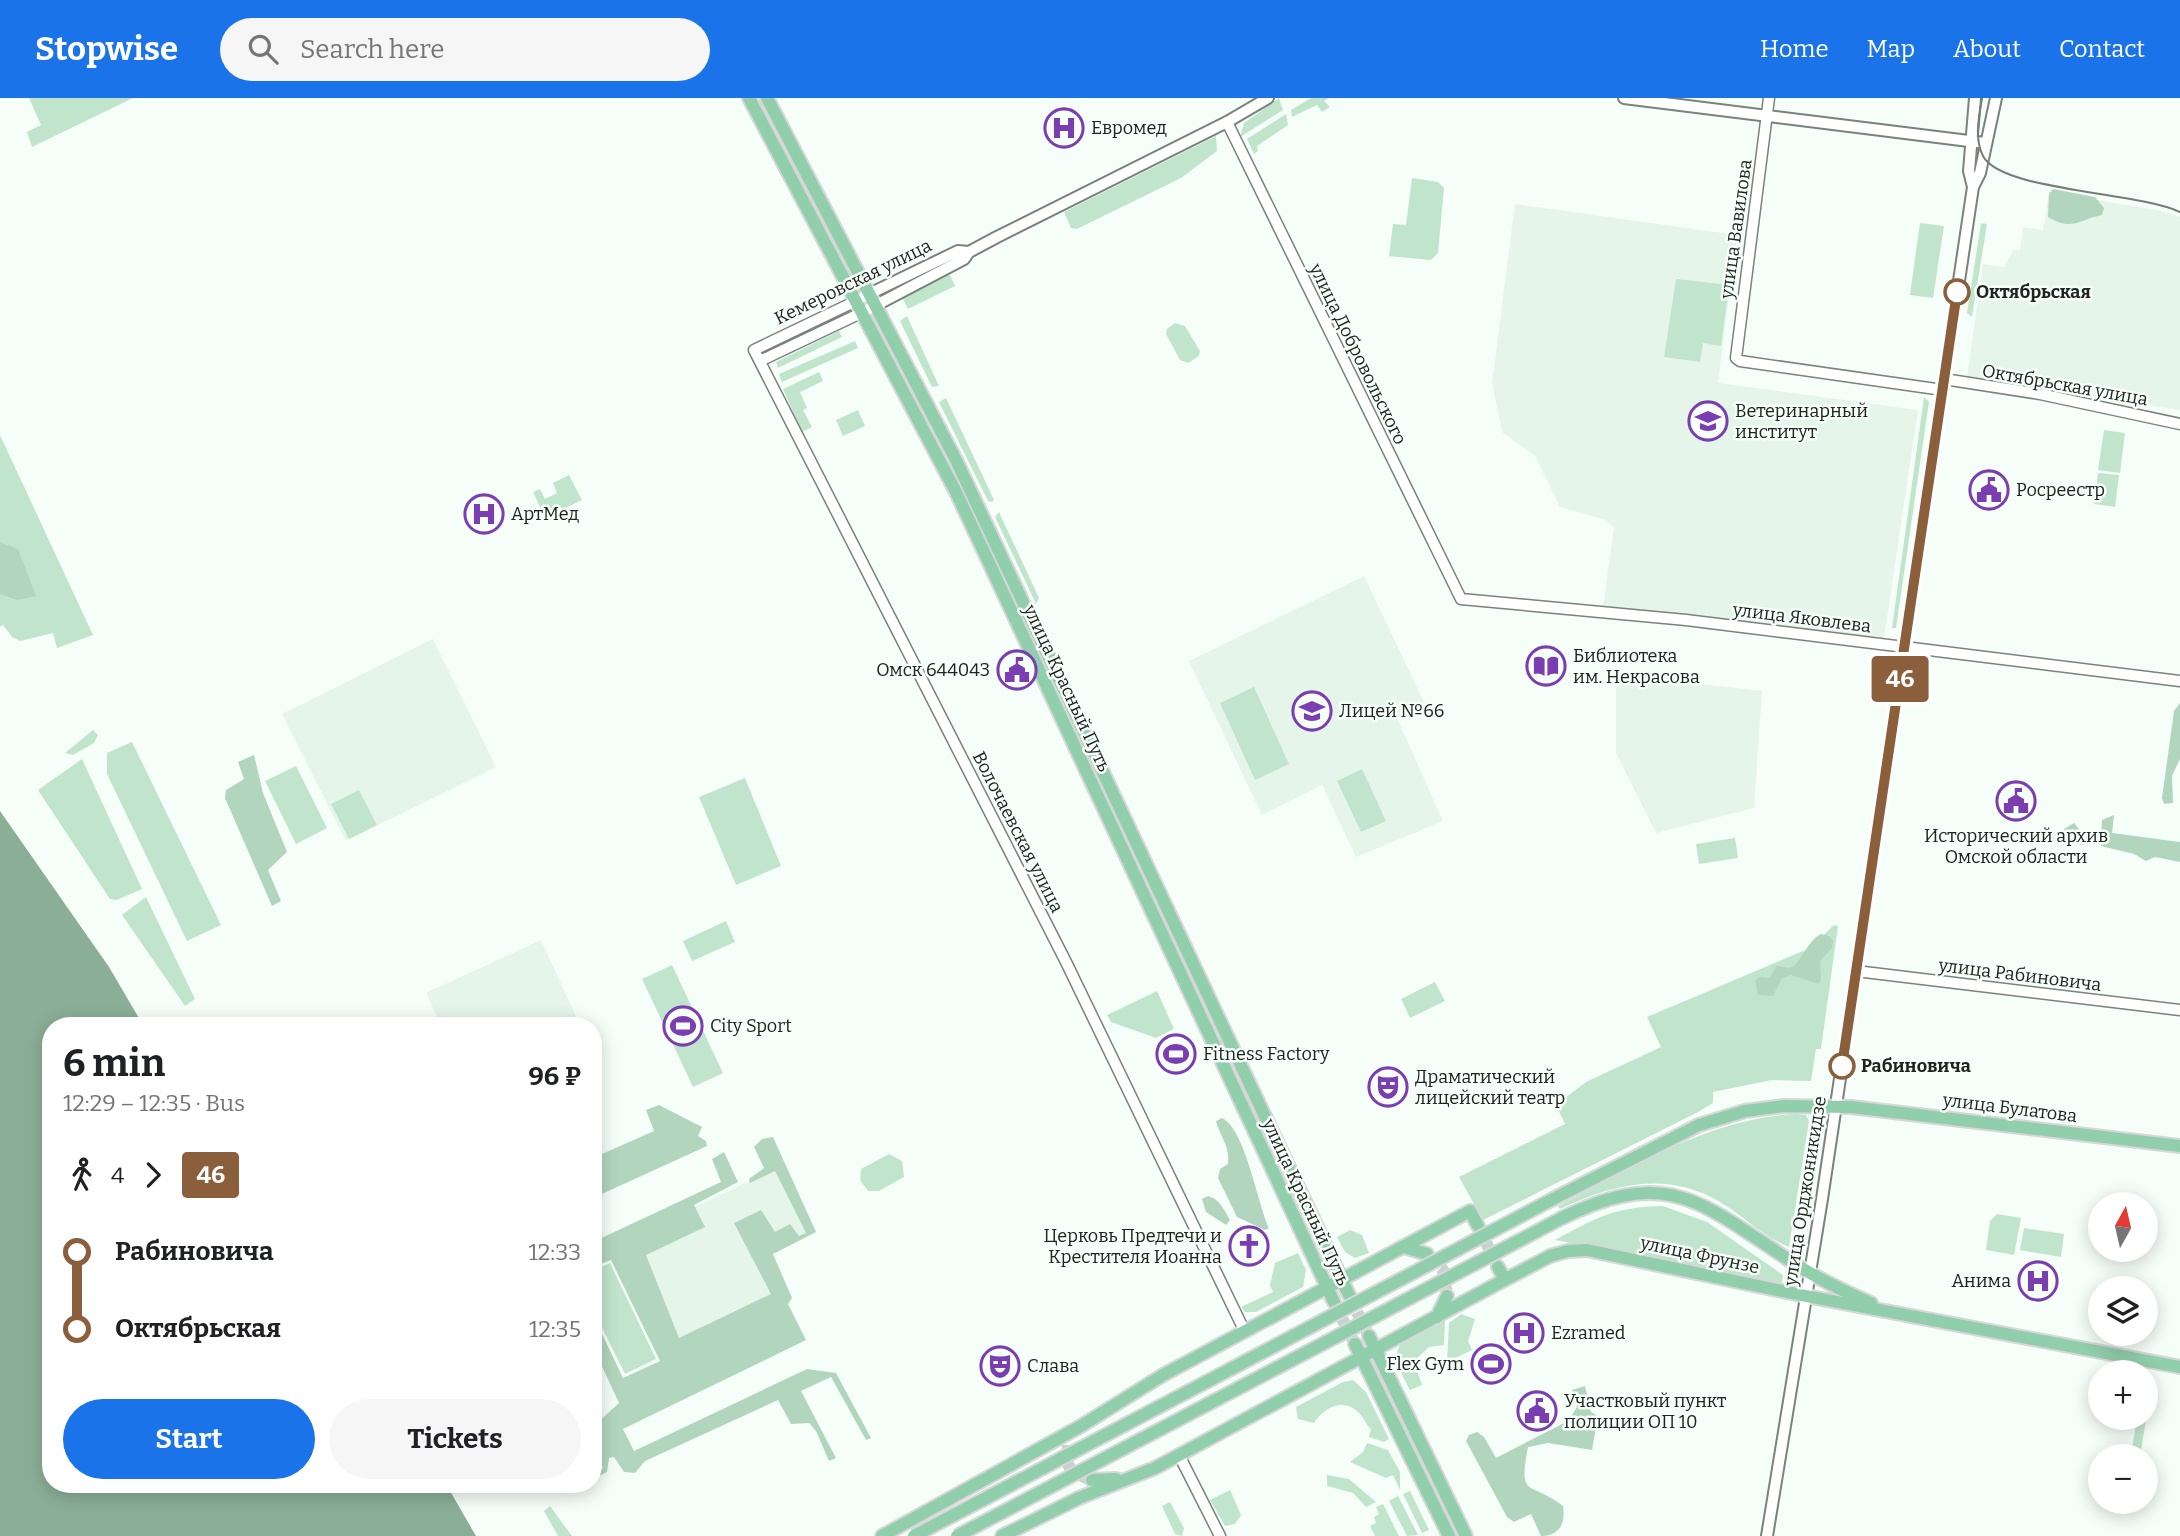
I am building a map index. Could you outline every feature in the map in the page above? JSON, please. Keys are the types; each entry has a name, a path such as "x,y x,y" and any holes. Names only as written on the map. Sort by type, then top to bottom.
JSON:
{"main road":[{"name":"улица Красный Путь","path":"749,98 956,492 1334,1302"},
{"name":"улица Красный Путь","path":"767,98 956,460 1349,1295"},
{"path":"1624,98 1985,143"},
{"name":"улица Орджоникидзе","path":"1973,187 1969,171 1975,98"},
{"name":"улица Орджоникидзе","path":"1767,1536 1836,1106 1973,187 1980,173 1985,143 1991,131 1996,98"},
{"name":"Кемеровская улица","path":"859,307 964,259 969,252 1227,122 1263,99"},
{"path":"1073,743 1084,735"},
{"name":"улица Булатова","path":"914,1536 1622,1161 1721,1117 1784,1106 1836,1106 2180,1146"},
{"name":"улица Фрунзе","path":"957,1536 1562,1218 1612,1198 1638,1192 1662,1192 1690,1198 1719,1212 1833,1287 1893,1312"},
{"path":"882,1536 1081,1426 1127,1395 1470,1211 1478,1226"},
{"path":"1404,1247 1427,1254"},
{"name":"улица Фрунзе","path":"1002,1536 1079,1498 1179,1455 1550,1256 1568,1251 1587,1250 1806,1296 2180,1367"},
{"path":"1498,1267 1505,1280"},
{"path":"1437,1317 1447,1296"},
{"path":"1369,1336 1466,1536"},
{"path":"1355,1344 1449,1536"},
{"path":"1068,1445 1081,1426"},
{"path":"1092,1480 1130,1478"}],"street":[{"name":"улица Вавилова","path":"1740,361 1735,354 1769,98"},
{"name":"улица Добровольского","path":"1227,122 1461,599"},
{"name":"Кемеровская улица","path":"754,349 859,307"},
{"name":"Кемеровская улица","path":"760,361 859,307"},
{"name":"Волочаевская улица","path":"754,349 1066,962 1245,1332"},
{"name":"Октябрьская улица","path":"1740,361 2086,403 2180,424"},
{"name":"улица Яковлева","path":"1461,599 1686,620 2180,681"},
{"name":"улица Рабиновича","path":"1856,971 2180,1010"},
{"path":"1179,1455 1220,1536"}],"shaded area":[{"path":"29,98 133,98 32,147 27,132 41,125"},
{"path":"1279,98 1283,110 1240,137 1244,123"},
{"path":"1311,98 1329,98 1324,101 1330,107 1322,112 1317,105 1292,117 1291,110"},
{"path":"1286,114 1288,125 1257,146 1258,151 1254,154 1247,139"},
{"path":"1216,136 1217,151 1181,178 1077,229 1071,228 1064,212"},
{"path":"1412,178 1438,182 1444,188 1438,253 1431,260 1389,256 1393,224 1406,225"},
{"path":"2053,189 2095,197 2104,208 2102,215 2070,224 2048,217 2049,194"},
{"path":"2049,192 2157,210 2180,217 2180,410 1967,377 1983,264 2004,267 2013,250 2020,250 2023,227 2043,230"},
{"name":"Ветеринарный институт","path":"1515,204 1737,235 1718,383 1918,410 1884,638 1603,607 1614,527 1605,520 1560,507 1535,456 1502,432 1492,383"},
{"path":"1920,223 1944,226 1933,298 1910,295"},
{"path":"1981,223 1987,224 1972,317 1967,313"},
{"path":"948,271 955,286 908,309 901,295"},
{"path":"1676,279 1729,285 1721,346 1703,343 1700,362 1664,357"},
{"path":"907,316 939,386 932,387 900,321"},
{"path":"1175,323 1185,326 1200,351 1199,356 1188,363 1180,360 1166,334 1167,329"},
{"path":"839,331 842,337 778,368 776,362"},
{"path":"855,341 858,348 782,382 779,374"},
{"path":"819,372 823,381 800,392 807,408 803,410 812,427 802,432 783,389"},
{"path":"1924,397 1929,402 1896,628 1892,628"},
{"path":"946,398 994,500 992,502 988,501 939,402"},
{"path":"858,410 865,426 843,436 836,420"},
{"path":"2104,430 2125,433 2120,473 2098,470"},
{"path":"0,435 93,635 57,648 53,633 20,641 12,637 3,625 0,627"},
{"path":"2098,473 2119,475 2115,507 2094,504"},
{"path":"569,475 582,500 545,518 533,492 540,489 545,499 557,493 553,483"},
{"path":"999,512 1039,598 1036,604 995,517"},
{"path":"0,542 18,549 36,596 17,600 0,594"},
{"name":"Лицей №66","path":"1364,576 1425,704 1397,718 1443,821 1356,857 1322,785 1262,815 1189,661"},
{"path":"433,639 496,767 346,841 282,714"},
{"path":"1616,674 1762,691 1754,808 1656,833 1616,753"},
{"path":"1254,687 1289,764 1255,780 1220,703"},
{"path":"2180,703 2180,759 2172,776 2173,803 2164,804 2162,798 2174,711"},
{"path":"93,730 98,735 94,743 73,755 65,753"},
{"path":"132,742 221,925 187,941 107,774 107,753"},
{"path":"254,755 263,793 287,852 268,870 281,901 272,906 225,798 226,790 244,779 238,762"},
{"path":"82,759 142,889 117,900 110,899 38,790"},
{"path":"296,766 327,828 296,844 265,781"},
{"path":"1362,769 1386,821 1361,832 1337,781"},
{"path":"745,778 781,866 736,885 699,797"},
{"path":"359,790 377,825 349,839 331,804"},
{"path":"0,811 109,967 138,1017 42,1017 42,1493 451,1493 476,1536 0,1536"},
{"path":"2114,815 2112,833 2180,842 2180,862 2155,857 2146,861 2134,854 2101,846 2102,820"},
{"path":"2074,823 2085,836 2085,844 2080,845 2064,838 2064,829"},
{"path":"1735,838 1738,858 1699,864 1696,844"},
{"path":"146,897 195,999 185,1006 122,915"},
{"path":"726,921 735,942 692,961 683,941"},
{"path":"1834,925 1838,926 1821,1049 1816,1049 1811,1081 1772,1080 1713,1092 1713,1103 1698,1112 1483,1220 1459,1177 1565,1124 1556,1105 1586,1082 1661,1047 1647,1017 1810,948"},
{"path":"1821,934 1829,936 1833,941 1832,948 1820,961 1821,980 1818,984 1791,975 1782,978 1773,996 1758,995 1755,981 1759,977 1770,978 1776,966 1789,968 1795,965 1812,941"},
{"path":"541,940 576,1017 437,1017 426,993"},
{"name":"City Sport","path":"672,965 723,1073 693,1087 642,979"},
{"path":"1435,982 1445,1001 1410,1018 1401,999"},
{"path":"1157,991 1174,1029 1156,1038 1111,1022 1107,1015"},
{"path":"659,1105 702,1127 698,1136 706,1141 707,1146 602,1194 602,1154 654,1131 646,1110"},
{"path":"1806,1115 1809,1121 1789,1247 1771,1238 1720,1202 1680,1186 1640,1184 1620,1187 1560,1209 1558,1206 1644,1161 1703,1135 1764,1118"},
{"path":"1222,1118 1238,1136 1244,1151 1269,1228 1265,1230 1237,1217 1218,1178 1220,1169 1228,1164 1226,1146 1216,1121"},
{"path":"773,1137 816,1232 773,1254 792,1298 788,1304 806,1340 623,1429 634,1451 807,1369 836,1373 871,1438 866,1440 831,1377 801,1391 836,1458 829,1461 816,1431 809,1423 791,1424 778,1400 645,1461 635,1473 624,1472 614,1457 609,1458 607,1472 602,1474 602,1419 619,1403 602,1366 602,1334 623,1378 660,1361 611,1260 602,1263 602,1238 721,1182 712,1159 724,1152 738,1182 694,1205 705,1227 646,1255 679,1338 771,1294 734,1223 761,1210 775,1232 790,1224 799,1236 806,1233 775,1171 750,1183 749,1179 764,1168 754,1147 762,1139"},
{"path":"889,1154 902,1161 904,1177 879,1191 868,1191 860,1180 861,1169"},
{"path":"776,1168 808,1234 770,1253 792,1298 660,1361 606,1250"},
{"path":"1208,1196 1219,1202 1224,1209 1230,1220 1226,1225 1206,1212 1202,1199"},
{"path":"1663,1206 1707,1222 1783,1275 1782,1283 1555,1240 1583,1225 1619,1211"},
{"path":"1997,1214 2021,1218 2014,1255 1986,1250 1990,1221"},
{"path":"2024,1228 2064,1234 2061,1257 2020,1250"},
{"path":"1350,1230 1362,1235 1369,1253 1355,1258 1345,1252 1337,1237"},
{"path":"1298,1253 1306,1270 1303,1287 1256,1312 1245,1312 1241,1307 1273,1292 1270,1285 1275,1263"},
{"path":"610,1263 656,1359 625,1374 602,1327 602,1267"},
{"path":"1461,1314 1475,1319 1468,1341 1472,1350 1447,1362 1449,1323"},
{"path":"1445,1320 1444,1345 1429,1347 1414,1361 1413,1370 1417,1371 1422,1385 1410,1390 1397,1362 1400,1345"},
{"path":"1353,1380 1366,1392 1389,1439 1384,1442 1369,1437 1371,1429 1355,1409 1348,1406 1329,1408 1314,1423 1298,1419 1296,1407 1343,1382"},
{"path":"1585,1386 1591,1412 1598,1416 1592,1450 1548,1443 1528,1447 1524,1475 1526,1482 1529,1487 1563,1506 1560,1528 1552,1534 1541,1536 1531,1514 1514,1522 1507,1517 1466,1441 1469,1435 1477,1432 1484,1437 1496,1458 1568,1421 1577,1407 1572,1390"},
{"path":"2135,1430 2144,1430 2142,1444 2133,1444"},
{"path":"1367,1443 1388,1450 1400,1472 1400,1490 1393,1475 1386,1478 1350,1462 1363,1452"},
{"path":"1327,1475 1349,1479 1376,1502 1366,1507 1353,1493 1327,1486"},
{"path":"1230,1490 1241,1515 1235,1524 1225,1526 1210,1500"},
{"path":"1410,1491 1429,1530 1422,1533 1403,1494"},
{"path":"1398,1496 1418,1535 1407,1536 1389,1501"},
{"path":"1170,1502 1184,1528 1182,1536 1175,1534 1162,1506"},
{"path":"1383,1504 1399,1536 1375,1536 1370,1526 1376,1523 1374,1517 1379,1514 1376,1507"},
{"path":"550,1506 572,1536 558,1536 544,1511"}],"tunnel":[{"path":"1478,1226 1498,1267"},
{"path":"1428,1255 1443,1270 1447,1296"},
{"path":"1349,1296 1369,1336"},
{"path":"1334,1303 1355,1344"},
{"path":"1068,1445 1067,1462 1072,1472 1092,1480"}],"tram line":[{"path":"1982,98 1978,127 1980,149 1995,168 2042,184 2161,205 2180,212"}],"bus line":[{"name":"46","path":"1842,1066 1957,292"}],"place":[{"name":"Евромед","path":"1064,128"},
{"name":"Октябрьская","path":"1957,292"},
{"name":"Ветеринарный институт","path":"1708,421"},
{"name":"Росреестр","path":"1989,490"},
{"name":"АртМед","path":"484,514"},
{"name":"Библиотека им. Некрасова","path":"1546,666"},
{"name":"Омск 644043","path":"1017,670"},
{"name":"Лицей №66","path":"1312,711"},
{"name":"Исторический архив Омской области","path":"2016,801"},
{"name":"City Sport","path":"683,1026"},
{"name":"Fitness Factory","path":"1176,1054"},
{"name":"Рабиновича","path":"1842,1066"},
{"name":"Драматический лицейский театр","path":"1388,1087"},
{"name":"Церковь Предтечи и Крестителя Иоанна","path":"1249,1246"},
{"name":"Анима","path":"2038,1281"},
{"name":"Ezramed","path":"1524,1333"},
{"name":"Flex Gym","path":"1491,1364"},
{"name":"Слава","path":"1000,1366"},
{"name":"Участковый пункт полиции ОП 10","path":"1537,1411"}]}
